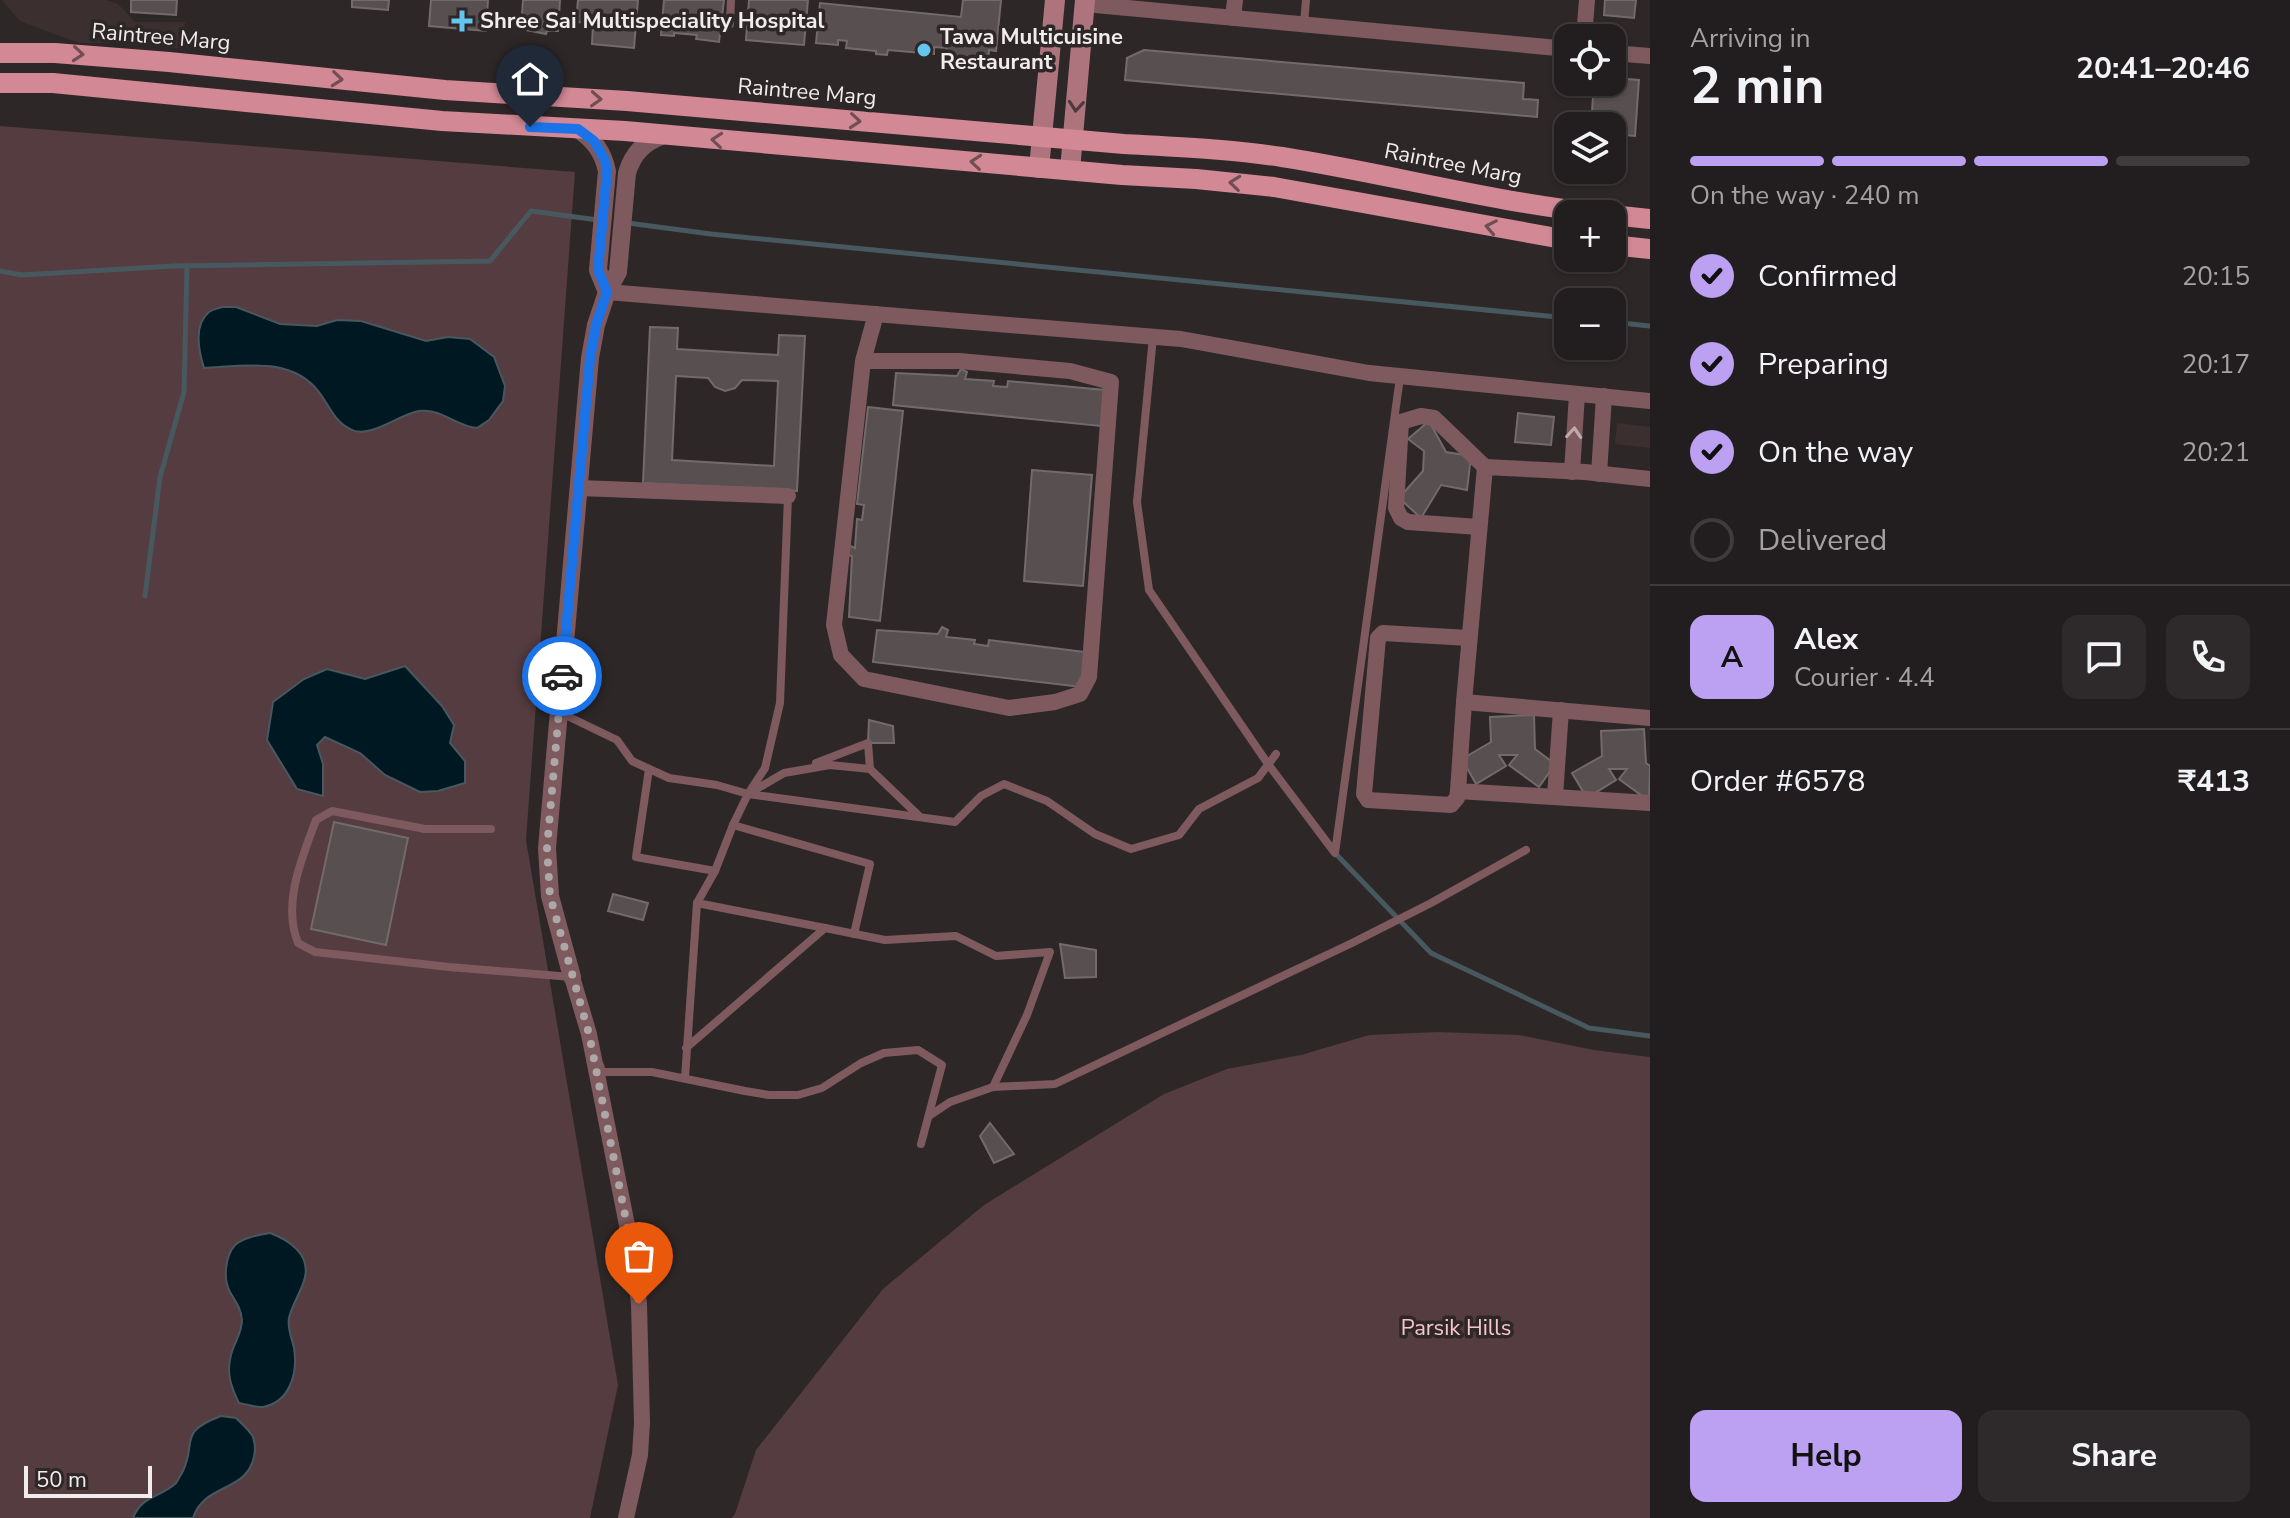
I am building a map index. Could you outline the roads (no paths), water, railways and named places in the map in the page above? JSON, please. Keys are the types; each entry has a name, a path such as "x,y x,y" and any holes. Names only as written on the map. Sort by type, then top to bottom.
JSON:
{"main road":[{"path":"1039,168 1055,0"},
{"path":"1070,170 1085,2"},
{"name":"Raintree Marg","path":"0,53 83,55 445,90 627,101 1198,148 1278,156 1554,206"},
{"path":"0,83 53,83 442,121 664,135 1196,179 1274,187 1554,237"},
{"path":"1626,216 1650,219"},
{"path":"1626,246 1650,249"}],"street":[{"path":"1233,18 1235,0"},
{"path":"1585,24 1587,0"},
{"path":"1085,2 1554,48"},
{"path":"1626,54 1650,56"},
{"path":"578,129 594,141 605,160 607,171 598,270 607,292"},
{"path":"626,1518 640,1455 642,1423 635,1268 589,1034 554,916 547,848 590,358 596,325 607,292 618,272 627,173 634,155 647,142 664,135"},
{"path":"607,292 1181,339 1369,373 1650,401"},
{"path":"863,361 959,361 1070,371 1111,382 1089,677 1080,694 1055,702 1009,708 864,679 841,655 834,625 863,361 876,314"},
{"path":"1572,472 1577,394"},
{"path":"1599,474 1604,396"},
{"path":"1479,527 1408,522 1401,518 1396,508 1401,422 1421,416 1434,418 1485,467 1650,479"},
{"path":"1469,638 1383,633 1378,638 1364,794 1368,800 1451,805 1457,798 1485,467"},
{"path":"579,488 788,496"},
{"path":"1464,702 1650,718"},
{"path":"1555,796 1561,710"},
{"path":"1458,791 1650,803"}],"lane":[{"path":"730,24 731,0"},
{"path":"1304,24 1306,0"},
{"path":"1145,336 1137,502 1149,590 1268,764 1335,853 1400,376"},
{"path":"685,1078 697,903 715,871 748,794 765,768 780,703 788,496"},
{"path":"559,712 617,740 632,761 669,778 717,785 748,794 955,822 981,796 1004,784 1047,801 1095,834 1131,849 1179,835 1199,809 1258,778 1276,754"},
{"path":"797,771 868,743 870,769"},
{"path":"748,794 784,773 830,765 870,769 919,817"},
{"path":"649,769 636,857 715,871"},
{"path":"491,829 425,829 332,811 316,820 296,875 292,929 298,943 315,952 580,978 602,1072 652,1072 718,1087 769,1095 798,1095 822,1088 861,1063 884,1053 918,1050 942,1065 921,1144"},
{"path":"733,825 870,864 854,934"},
{"path":"928,1116 950,1102 993,1087 1055,1084 1409,914 1526,850"},
{"path":"697,903 885,940 956,936 996,956 1050,952 1027,1015 993,1087"},
{"path":"686,1048 825,928"}],"water":[{"path":"222,307 236,307 280,324 317,326 337,320 361,321 426,341 448,337 470,339 494,357 505,386 503,401 489,420 477,428 419,411 358,432 344,426 319,392 295,373 281,368 251,365 204,368 199,347 201,324 209,312"},
{"path":"405,666 442,706 454,725 450,743 465,761 465,783 438,791 420,792 385,775 360,753 325,737 317,745 323,764 323,796 297,789 267,740 273,702 304,679 327,669 365,679"},
{"path":"270,1233 296,1249 306,1269 289,1318 295,1358 290,1385 280,1399 260,1407 239,1403 230,1380 232,1351 242,1320 226,1281 226,1268 235,1245 247,1238"},
{"path":"221,1416 236,1418 253,1437 255,1447 250,1469 243,1477 206,1499 193,1518 133,1518 141,1505 177,1482 193,1433"}],"waterway":[{"path":"0,271 22,275 174,266 490,261 531,211 598,220"},
{"path":"628,223 711,234 1554,317"},
{"path":"145,596 160,477 184,392 187,266"},
{"path":"1626,323 1650,326"},
{"path":"1334,852 1431,953 1589,1028 1650,1036"}],"place":[{"name":"Shree Sai Multispeciality Hospital","path":"462,21"},
{"name":"Tawa Multicuisine Restaurant","path":"924,50"}],"park label":[{"name":"Parsik Hills","path":"1456,1328"}]}
